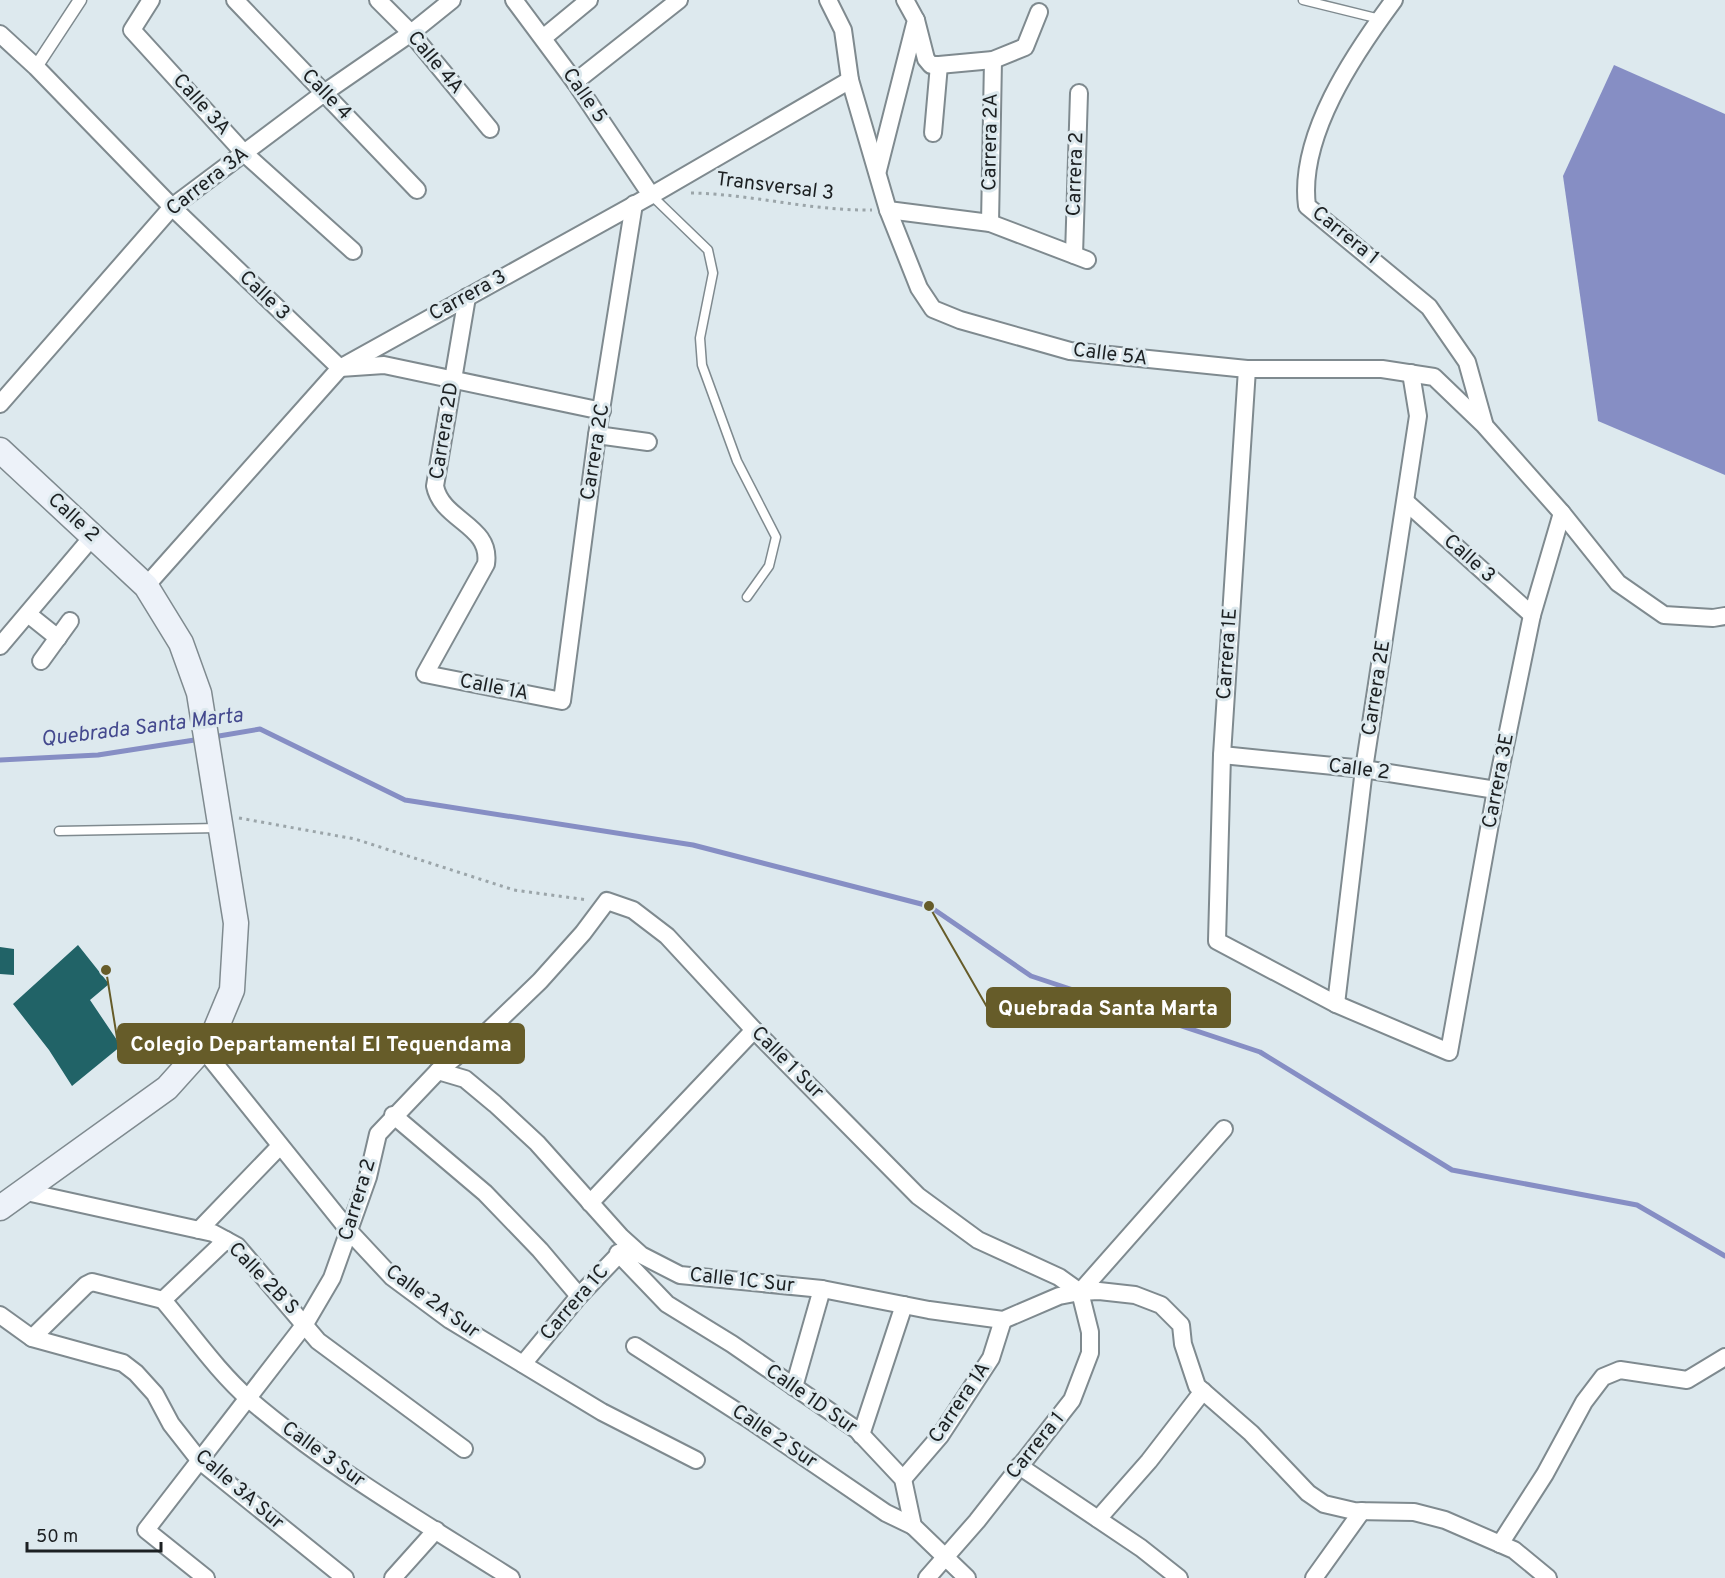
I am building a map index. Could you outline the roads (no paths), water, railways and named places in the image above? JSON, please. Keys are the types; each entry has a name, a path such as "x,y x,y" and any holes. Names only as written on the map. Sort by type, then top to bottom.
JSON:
{"main road":[{"name":"Calle 2","path":"0,450 146,586 181,644 199,693 236,923 232,990 212,1038 203,1049 167,1088 0,1208"}],"street":[{"path":"36,67 80,0"},
{"name":"Calle 3A","path":"151,0 132,30 244,153 353,251"},
{"name":"Calle 4","path":"235,0 417,190"},
{"name":"Calle 4A","path":"378,0 411,33 490,129"},
{"name":"Carrera 3A","path":"0,404 171,207 324,93 411,33 452,0"},
{"name":"Calle 5","path":"514,0 655,193"},
{"path":"543,39 589,0"},
{"path":"575,82 679,0"},
{"name":"Calle 5A","path":"828,0 843,30 850,80 888,210 919,288 933,309 960,320 1070,351 1247,369 1382,369 1434,377 1484,425 1562,513 1618,583 1664,615 1713,618 1725,616"},
{"path":"905,0 916,20 926,58 931,65 993,60 1025,47 1039,12"},
{"name":"Carrera 1","path":"1394,0 1333,96 1319,124 1310,158 1305,191 1307,206 1429,307 1467,362 1484,425"},
{"path":"878,171 916,20"},
{"name":"Calle 3","path":"0,34 36,67 171,207 340,368"},
{"name":"Carrera 2A","path":"990,223 993,60"},
{"path":"933,133 939,65"},
{"name":"Carrera 3","path":"146,586 340,368 655,193 850,80"},
{"name":"Carrera 2","path":"990,223 1080,257 1079,93"},
{"name":"Carrera 2C","path":"562,701 597,435 634,204"},
{"path":"888,210 990,223"},
{"name":"Carrera 2D","path":"425,674 486,564 487,553 483,538 446,508 437,497 435,486 467,297"},
{"path":"340,368 384,365 602,411"},
{"name":"Carrera 1E","path":"1247,369 1222,755 1217,941 1336,1004"},
{"name":"Carrera 2E","path":"1336,1004 1364,769 1418,416 1411,373"},
{"path":"597,435 648,442"},
{"name":"Calle 3","path":"1406,502 1532,615"},
{"name":"Carrera 3E","path":"1336,1004 1449,1052 1496,790 1532,615 1562,513"},
{"path":"0,646 93,536"},
{"path":"28,614 58,638"},
{"path":"41,661 70,621"},
{"name":"Calle 1A","path":"425,674 562,701"},
{"name":"Calle 2","path":"1222,755 1364,769 1496,790"},
{"name":"Carrera 2","path":"206,1578 146,1530 305,1324 332,1278 350,1232 378,1134 393,1115 438,1071 488,1031 540,981 584,933 607,901"},
{"name":"Calle 1 Sur","path":"607,901 633,910 667,936 754,1030 918,1196 965,1232 1059,1277 1080,1292"},
{"path":"590,1203 754,1030"},
{"name":"Calle 2A Sur","path":"203,1049 350,1232 392,1277 450,1320 602,1412 696,1460"},
{"name":"Calle 1C Sur","path":"438,1071 465,1079 537,1143 590,1203 623,1248 680,1275 822,1289 904,1305 1003,1320"},
{"path":"393,1115 485,1192 540,1250 579,1296"},
{"path":"1080,1292 1224,1129"},
{"path":"199,1230 280,1146"},
{"name":"Calle 2B S","path":"22,1191 199,1230 237,1246 318,1341 464,1449"},
{"path":"0,1315 32,1338 86,1285 92,1282 163,1300 226,1240"},
{"name":"Carrera 1C","path":"523,1364 579,1296 623,1248"},
{"name":"Calle 1D Sur","path":"623,1248 667,1304 794,1387 861,1435 903,1479"},
{"path":"794,1387 822,1289"},
{"path":"1003,1320 1059,1296 1080,1292 1100,1291 1135,1295 1161,1305 1181,1325 1189,1366 1197,1386 1251,1433 1308,1493 1324,1504 1362,1511 1414,1512 1445,1520 1514,1550 1548,1578"},
{"name":"Carrera 1","path":"927,1578 1049,1432 1072,1400 1090,1353 1090,1332 1080,1292"},
{"name":"Calle 3 Sur","path":"163,1300 219,1369 249,1398 337,1468 511,1578"},
{"path":"861,1435 904,1305"},
{"name":"Carrera 1A","path":"903,1479 940,1436 991,1358 1003,1320"},
{"name":"Calle 3A Sur","path":"32,1338 123,1363 136,1372 156,1394 171,1424 200,1461 345,1578"},
{"name":"Calle 2 Sur","path":"635,1346 747,1418 886,1513 913,1526"},
{"path":"1500,1544 1545,1474 1584,1402 1603,1377 1620,1370 1687,1380 1725,1357"},
{"path":"1098,1518 1149,1461 1203,1391"},
{"path":"1019,1466 1098,1518 1179,1578"},
{"path":"903,1479 913,1526 967,1578"},
{"path":"1314,1578 1362,1511"},
{"path":"393,1578 436,1530"}],"lane":[{"path":"1303,0 1380,19"},
{"path":"655,193 708,250 713,273 700,338 702,365 737,461 776,537 769,566 747,597"},
{"path":"59,831 220,821"}],"water":[{"path":"1614,65 1725,114 1725,475 1598,421 1563,176"}],"waterway":[{"name":"Quebrada Santa Marta","path":"213,737 260,729 405,800 693,845 929,906 1031,976 1260,1052 1452,1170 1637,1205 1725,1256"},
{"name":"Quebrada Santa Marta","path":"0,760 98,755 201,739"}],"place":[{"name":"Quebrada Santa Marta","path":"929,906"},
{"name":"Colegio Departamental El Tequendama","path":"106,970"}]}
